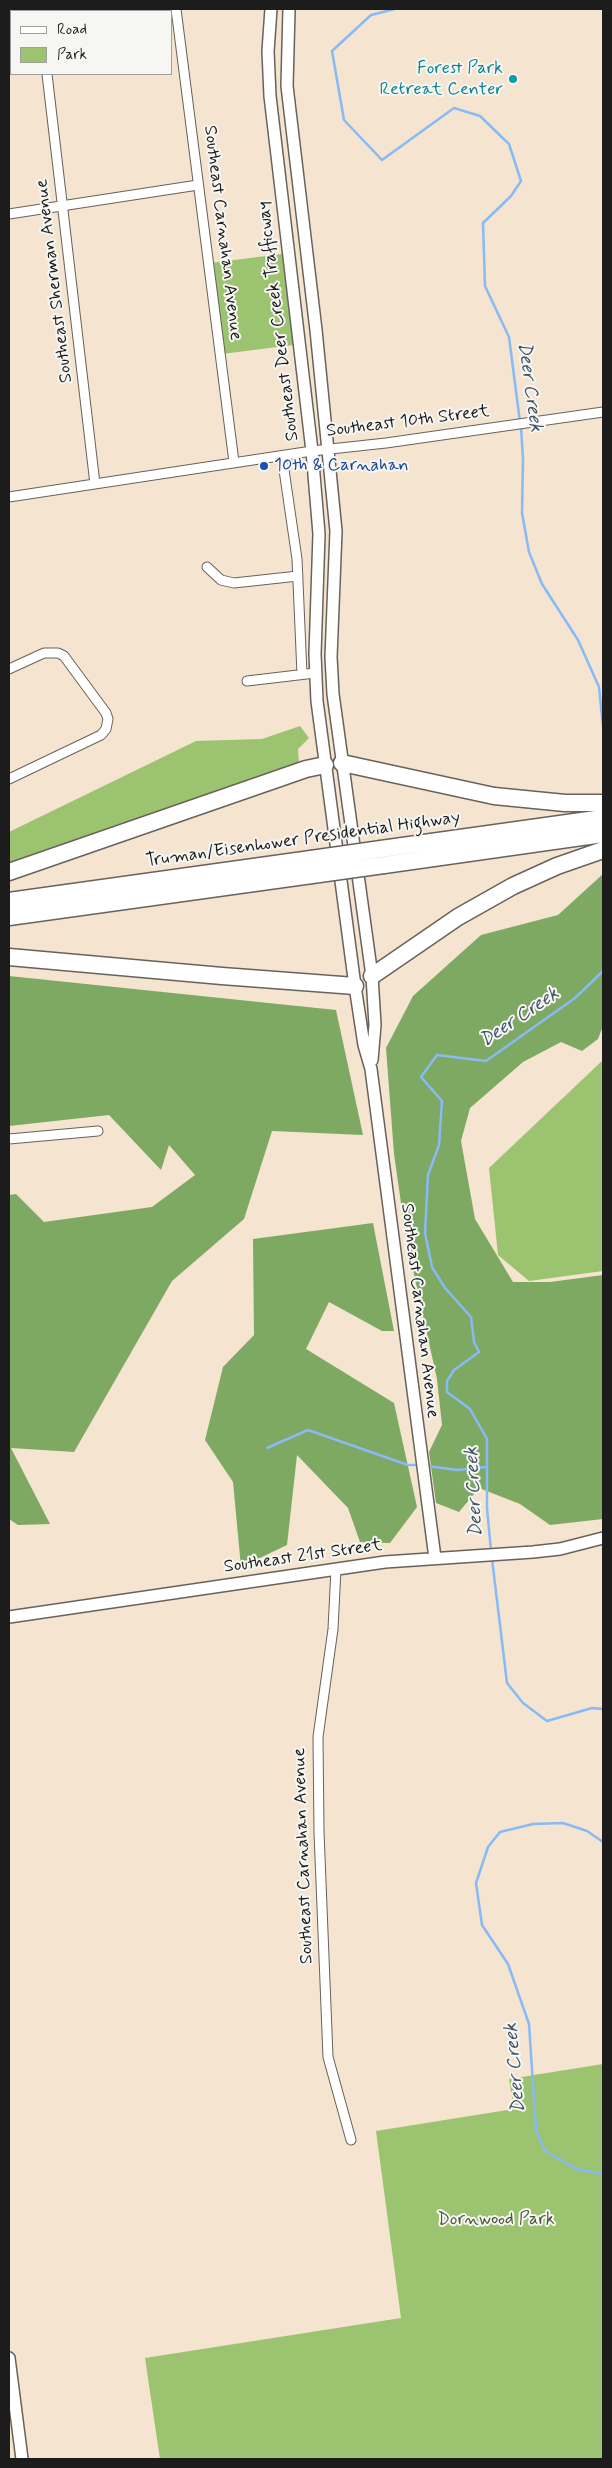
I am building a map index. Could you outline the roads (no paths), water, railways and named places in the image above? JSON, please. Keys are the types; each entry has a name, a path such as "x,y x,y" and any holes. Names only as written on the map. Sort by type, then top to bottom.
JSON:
{"highway":[{"path":"342,763 494,796 565,803 603,803"},
{"path":"9,872 306,769 325,765"},
{"name":"Truman/Eisenhower Presidential Highway","path":"9,917 383,857 603,818"},
{"name":"Truman/Eisenhower Presidential Highway","path":"383,857 603,834"},
{"path":"372,976 458,917 513,886 557,866 603,850"},
{"name":"Truman/Eisenhower Presidential Highway","path":"9,901 312,867"},
{"path":"9,957 355,986"}],"street":[{"name":"Southeast Carnahan Avenue","path":"176,9 234,462"},
{"name":"Southeast Deer Creek Trafficway","path":"271,9 268,52 270,96 312,451 319,534 315,673 325,765 355,986"},
{"name":"Southeast Deer Creek Trafficway","path":"290,9 288,86 316,330 336,547 332,675 342,763 372,976"},
{"name":"Southeast Sherman Avenue","path":"47,75 95,484"},
{"path":"9,214 198,185"},
{"name":"Southeast 10th Street","path":"9,498 234,462 386,443 603,412"},
{"path":"282,456 298,576 302,674"},
{"path":"207,567 221,580 234,583 298,576"},
{"path":"9,669 44,653 58,652 64,656 106,713 108,724 101,735 9,779"},
{"path":"247,681 315,673"},
{"path":"325,765 342,763"},
{"name":"Southeast Carnahan Avenue","path":"371,1069 374,1025 372,976"},
{"path":"355,986 372,976"},
{"name":"Southeast Carnahan Avenue","path":"355,986 364,1045 371,1069 435,1558"},
{"path":"9,1139 98,1131"},
{"name":"Southeast 21st Street","path":"9,1617 336,1569 435,1558 516,1554 560,1549 603,1538"},
{"name":"Southeast Carnahan Avenue","path":"336,1569 333,1629 318,1737 318,1832 328,2057 351,2140"},
{"path":"9,2358 22,2459"}],"waterway":[{"name":"Deer Creek","path":"395,9 371,15 332,51 344,120 382,160 454,108 480,116 509,144 521,181 511,196 483,223 485,286 509,337 520,422"},
{"name":"Deer Creek","path":"521,427 523,459 522,513 529,552 542,584 578,640 599,687 603,727"},
{"name":"Deer Creek","path":"491,1551 487,1508 487,1439 470,1409 447,1392 447,1381 454,1370 479,1352 474,1342 471,1317 445,1288 432,1267 425,1233 428,1175 439,1145 442,1101 421,1077 437,1055 486,1061 575,998 603,971"},
{"path":"267,1448 308,1430 408,1465 419,1465"},
{"path":"427,1466 457,1470 487,1467"},
{"name":"Deer Creek","path":"492,1559 507,1683 523,1703 547,1721 592,1708 603,1709"},
{"name":"Deer Creek","path":"603,1842 587,1831 563,1823 533,1824 500,1832 488,1847 476,1883 482,1925 508,1964 529,2024 536,2130 545,2151 577,2169 603,2174"}],"place":[{"name":"Forest Park Retreat Center","path":"513,79"},
{"name":"10th & Carnahan","path":"264,466"}],"park label":[{"name":"Dornwood Park","path":"496,2220"}]}
